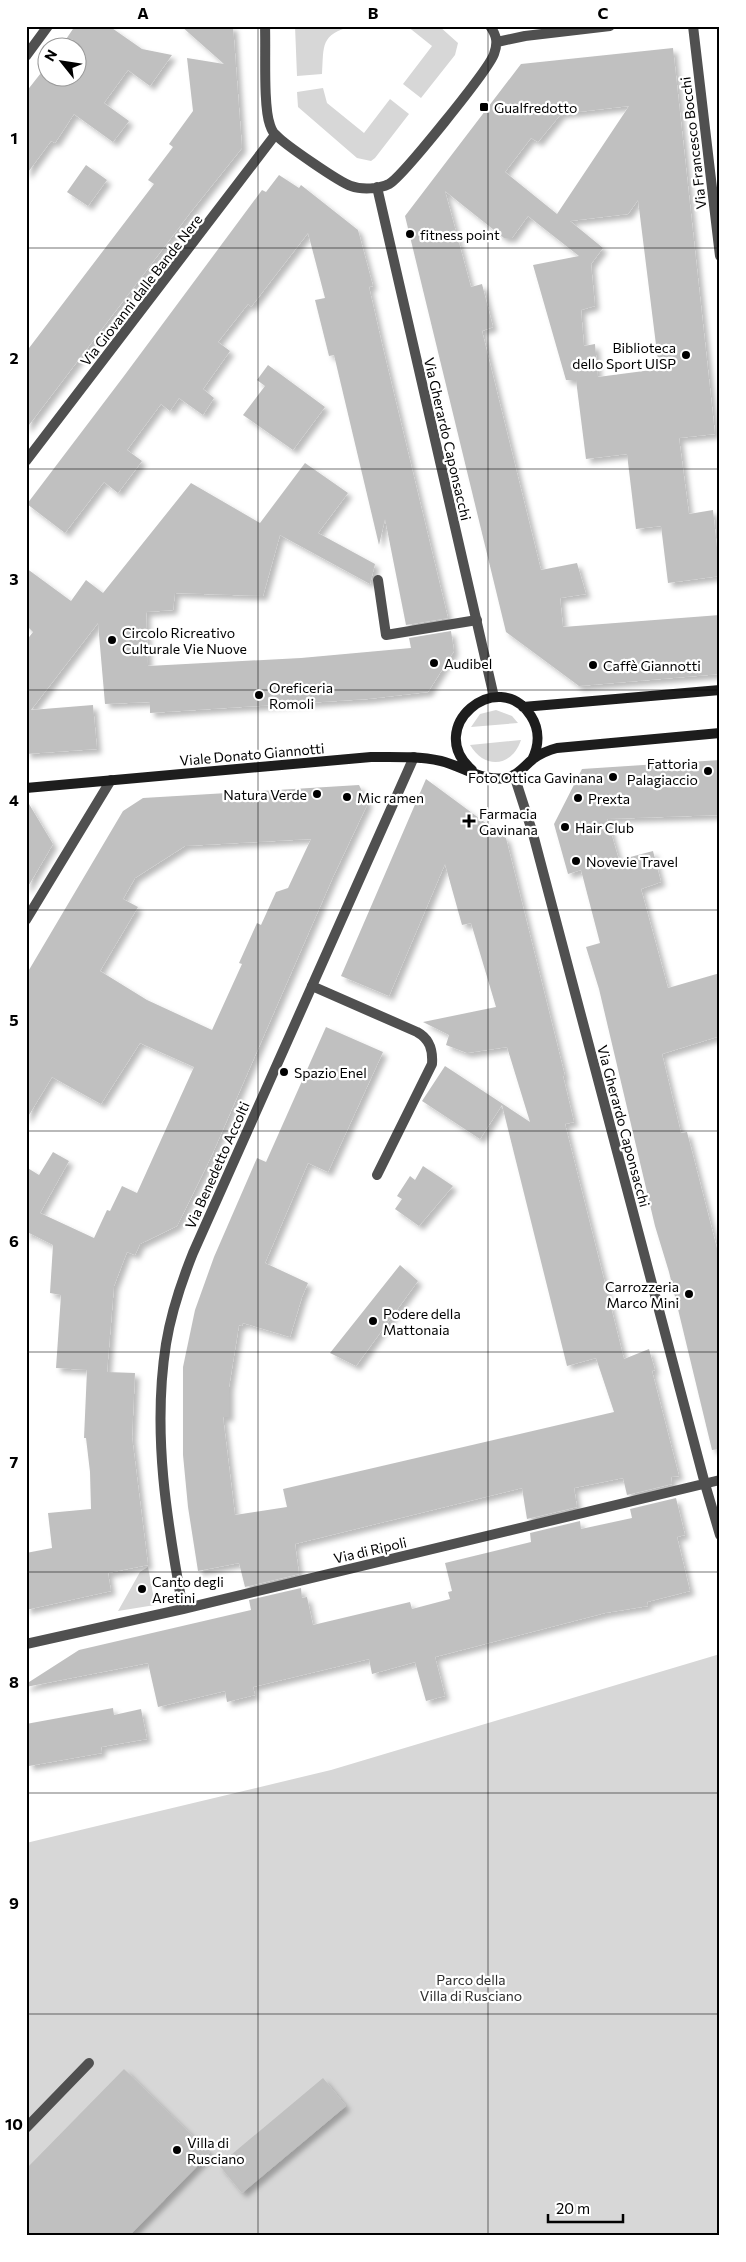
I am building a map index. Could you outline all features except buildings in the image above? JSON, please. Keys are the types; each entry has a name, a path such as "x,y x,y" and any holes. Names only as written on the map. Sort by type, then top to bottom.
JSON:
{"street":[{"path":"26,56 48,26"},
{"path":"265,26 268,117 275,135 351,186 376,187 388,184 398,177 442,125 493,57 497,42 496,34 490,26"},
{"path":"497,42 525,36 610,26"},
{"name":"Via Francesco Bocchi","path":"693,26 720,256"},
{"name":"Via Giovanni dalle Bande Nere","path":"26,461 275,135"},
{"name":"Via Gherardo Caponsacchi","path":"376,187 494,697"},
{"path":"378,580 386,635 477,620"},
{"path":"524,707 720,690"},
{"path":"477,774 462,758 456,742 457,732 460,721 468,710 480,701 494,697 510,699 524,707 531,716 537,730 537,745 532,760"},
{"path":"514,775 524,769 532,760 547,751 557,748 720,733"},
{"name":"Viale Donato Giannotti","path":"26,788 414,756 443,762 496,779 514,775"},
{"name":"Via Benedetto Accolti","path":"183,1609 165,1503 160,1427 167,1337 177,1298 193,1253 414,756"},
{"name":"Via Gherardo Caponsacchi","path":"514,775 535,844 720,1535"},
{"path":"26,920 111,780"},
{"path":"312,986 417,1032 425,1037 430,1045 432,1064 376,1175"},
{"name":"Via di Ripoli","path":"26,1644 183,1609 720,1480"},
{"path":"26,2128 89,2063"}],"green space":[{"path":"295,26 352,26 342,29 329,37 324,48 322,74 297,76"},
{"path":"407,26 439,26 458,43 455,55 421,98 403,84 432,46"},
{"path":"323,88 327,103 364,133 390,99 409,114 375,158 371,161 357,158 298,107 297,92"},
{"path":"496,710 512,716 518,723 471,727 480,714"},
{"path":"521,740 511,756 498,762 490,762 483,759 470,745"},
{"name":"Canto degli Aretini","path":"148,1567 155,1605 118,1611 140,1572"},
{"name":"Parco della Villa di Rusciano","path":"720,1654 720,2236 26,2236 26,1843 331,1770"}],"place":[{"name":"Gualfredotto","path":"484,107"},
{"name":"fitness point","path":"410,234"},
{"name":"Biblioteca dello Sport UISP","path":"686,355"},
{"name":"Circolo Ricreativo Culturale Vie Nuove","path":"112,640"},
{"name":"Audibel","path":"434,663"},
{"name":"Caffè Giannotti","path":"593,665"},
{"name":"Oreficeria Romoli","path":"259,695"},
{"name":"Fattoria Palagiaccio","path":"708,771"},
{"name":"Foto Ottica Gavinana","path":"613,777"},
{"name":"Natura Verde","path":"317,794"},
{"name":"Mic ramen","path":"347,797"},
{"name":"Prexta","path":"578,798"},
{"name":"Farmacia Gavinana","path":"469,821"},
{"name":"Hair Club","path":"565,827"},
{"name":"Novevie Travel","path":"576,861"},
{"name":"Spazio Enel","path":"284,1072"},
{"name":"Carrozzeria Marco Mini","path":"689,1294"},
{"name":"Podere della Mattonaia","path":"373,1321"},
{"name":"Canto degli Aretini","path":"142,1589"},
{"name":"Villa di Rusciano","path":"177,2150"}]}
